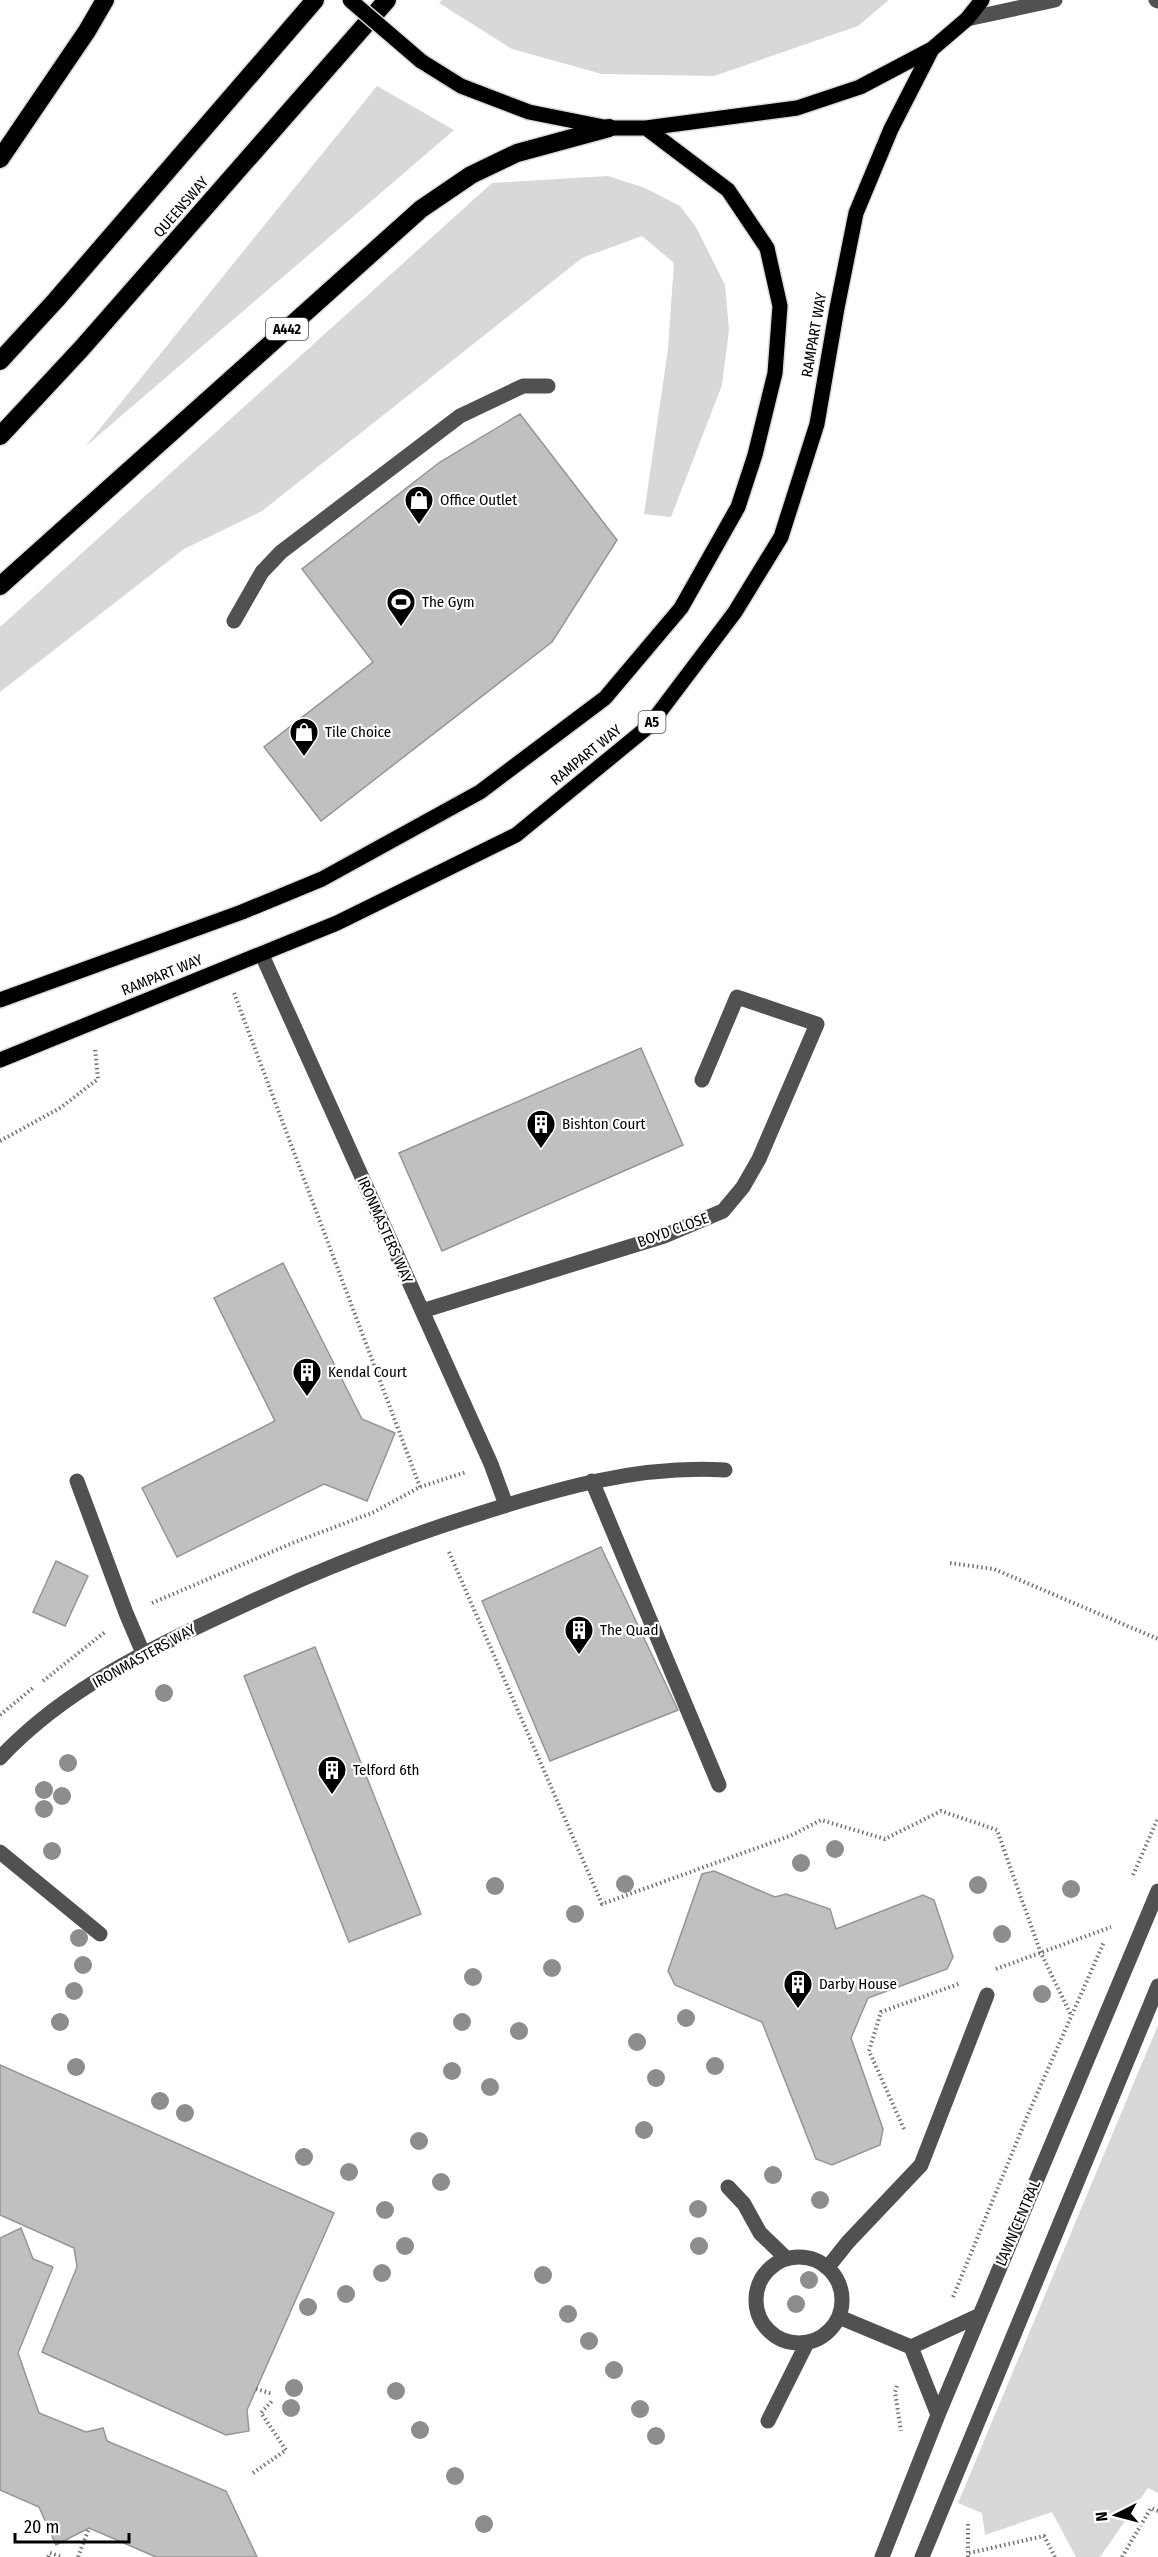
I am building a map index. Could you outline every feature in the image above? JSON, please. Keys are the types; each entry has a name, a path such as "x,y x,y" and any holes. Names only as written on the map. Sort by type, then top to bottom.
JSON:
{"highway":[{"path":"0,159 87,31 105,0"},
{"path":"0,361 56,300 315,0"},
{"name":"QUEENSWAY","path":"0,436 82,348 387,0"},
{"name":"A442","path":"0,586 420,209 471,175 517,153 609,128"}],"main road":[{"path":"350,0 421,61 461,86 529,112 609,128 646,128 797,108 860,87 933,49 967,19 982,0"},
{"name":"RAMPART WAY","path":"0,1060 337,923 516,835 649,726 728,621 781,537 817,424 856,213 891,129 933,49"},
{"name":"RAMPART WAY","path":"0,1000 242,912 322,879 480,792 604,698 681,608 738,507 755,455 775,373 780,306 767,248 728,190 646,128"}],"street":[{"path":"967,19 1055,0"},
{"path":"234,621 262,572 281,552 450,423 497,397 523,386 548,386"},
{"name":"IRONMASTERS WAY","path":"262,955 491,1464 506,1505"},
{"name":"BOYD CLOSE","path":"422,1311 664,1236 723,1211 743,1187 759,1159 817,1024 737,997 702,1080"},
{"name":"IRONMASTERS WAY","path":"0,1758 17,1739 95,1680 143,1653 302,1578 391,1542 562,1488 592,1481 685,1468 725,1470"},
{"path":"77,1481 143,1653"},
{"path":"592,1481 719,1785"},
{"path":"0,1852 100,1934"},
{"name":"LAWN CENTRAL","path":"882,2557 938,2415 1158,1891"},
{"path":"922,2557 1158,1986"},
{"path":"828,2267 848,2242 921,2165 987,1995"},
{"path":"728,2187 744,2205 760,2233 786,2258"},
{"path":"808,2257 828,2267 839,2281 843,2299 839,2317 832,2329 820,2338 807,2343 785,2342 766,2330 756,2311 756,2289 767,2269 786,2258 808,2257"},
{"path":"911,2347 980,2315"},
{"path":"839,2317 911,2347 938,2415"},
{"path":"768,2421 807,2343"}],"path":[{"path":"233,991 420,1487"},
{"path":"0,1141 60,1108 98,1079 95,1044 84,1048"},
{"path":"0,1715 91,1645 126,1613 295,1542 372,1513 420,1487 491,1464"},
{"path":"950,1563 994,1569 1158,1639"},
{"path":"1130,1883 1158,1818"},
{"path":"952,2300 1029,2112 1115,1916"},
{"path":"985,1973 1040,1951 1111,1927"},
{"path":"921,2165 868,2051 881,2012 963,1982 989,1989 987,1995"},
{"path":"901,2433 895,2392 911,2347"},
{"path":"256,2389 273,2394"},
{"path":"253,2473 286,2450 261,2413 272,2401"},
{"path":"1122,2557 1151,2508 1158,2511"},
{"path":"78,2557 89,2528"},
{"path":"969,2553 1044,2536 1055,2557"},
{"path":"48,2557 50,2553 62,2557"}],"shaded area":[{"path":"442,0 889,0 858,26 714,76 602,74 512,49 439,3"},
{"path":"377,86 454,130 85,447"},
{"path":"608,176 645,188 680,206 696,227 725,285 729,330 722,385 671,517 644,514 668,349 674,263 642,236 582,258 262,511 184,549 0,692 0,627 492,183"},
{"path":"1158,2025 1158,2493 1148,2488 1100,2557 1076,2557 1052,2512 985,2535 982,2513 958,2503"}],"building":[{"path":"520,414 617,540 552,642 321,821 264,747 373,662 302,569 440,462"},
{"name":"Bishton Court","path":"641,1048 683,1145 442,1251 399,1153"},
{"name":"Kendal Court","path":"283,1263 362,1419 395,1433 367,1501 324,1484 177,1557 142,1488 275,1421 214,1298"},
{"name":"The Quad","path":"601,1547 678,1710 550,1761 482,1601"},
{"path":"56,1561 88,1576 65,1626 33,1612"},
{"name":"Telford 6th","path":"315,1647 421,1914 349,1942 244,1676"},
{"name":"Darby House","path":"714,1871 775,1897 786,1894 830,1909 836,1929 923,1895 934,1900 953,1957 947,1969 868,1998 851,2038 883,2129 880,2145 832,2165 816,2159 762,2022 675,1985 668,1971 702,1874"},
{"path":"0,2065 334,2213 247,2410 249,2431 226,2435 42,2352 77,2267 74,2248 0,2215"},
{"path":"21,2228 33,2259 53,2267 18,2353 39,2413 86,2432 103,2428 107,2441 226,2491 257,2557 156,2557 89,2528 56,2545 39,2507 0,2490 0,2238"}],"place":[{"name":"Office Outlet","path":"419,526"},
{"name":"The Gym","path":"401,628"},
{"name":"Tile Choice","path":"304,758"},
{"name":"Bishton Court","path":"541,1150"},
{"name":"Kendal Court","path":"307,1398"},
{"name":"The Quad","path":"579,1656"},
{"name":"Telford 6th","path":"332,1796"},
{"name":"Darby House","path":"798,2010"}]}
